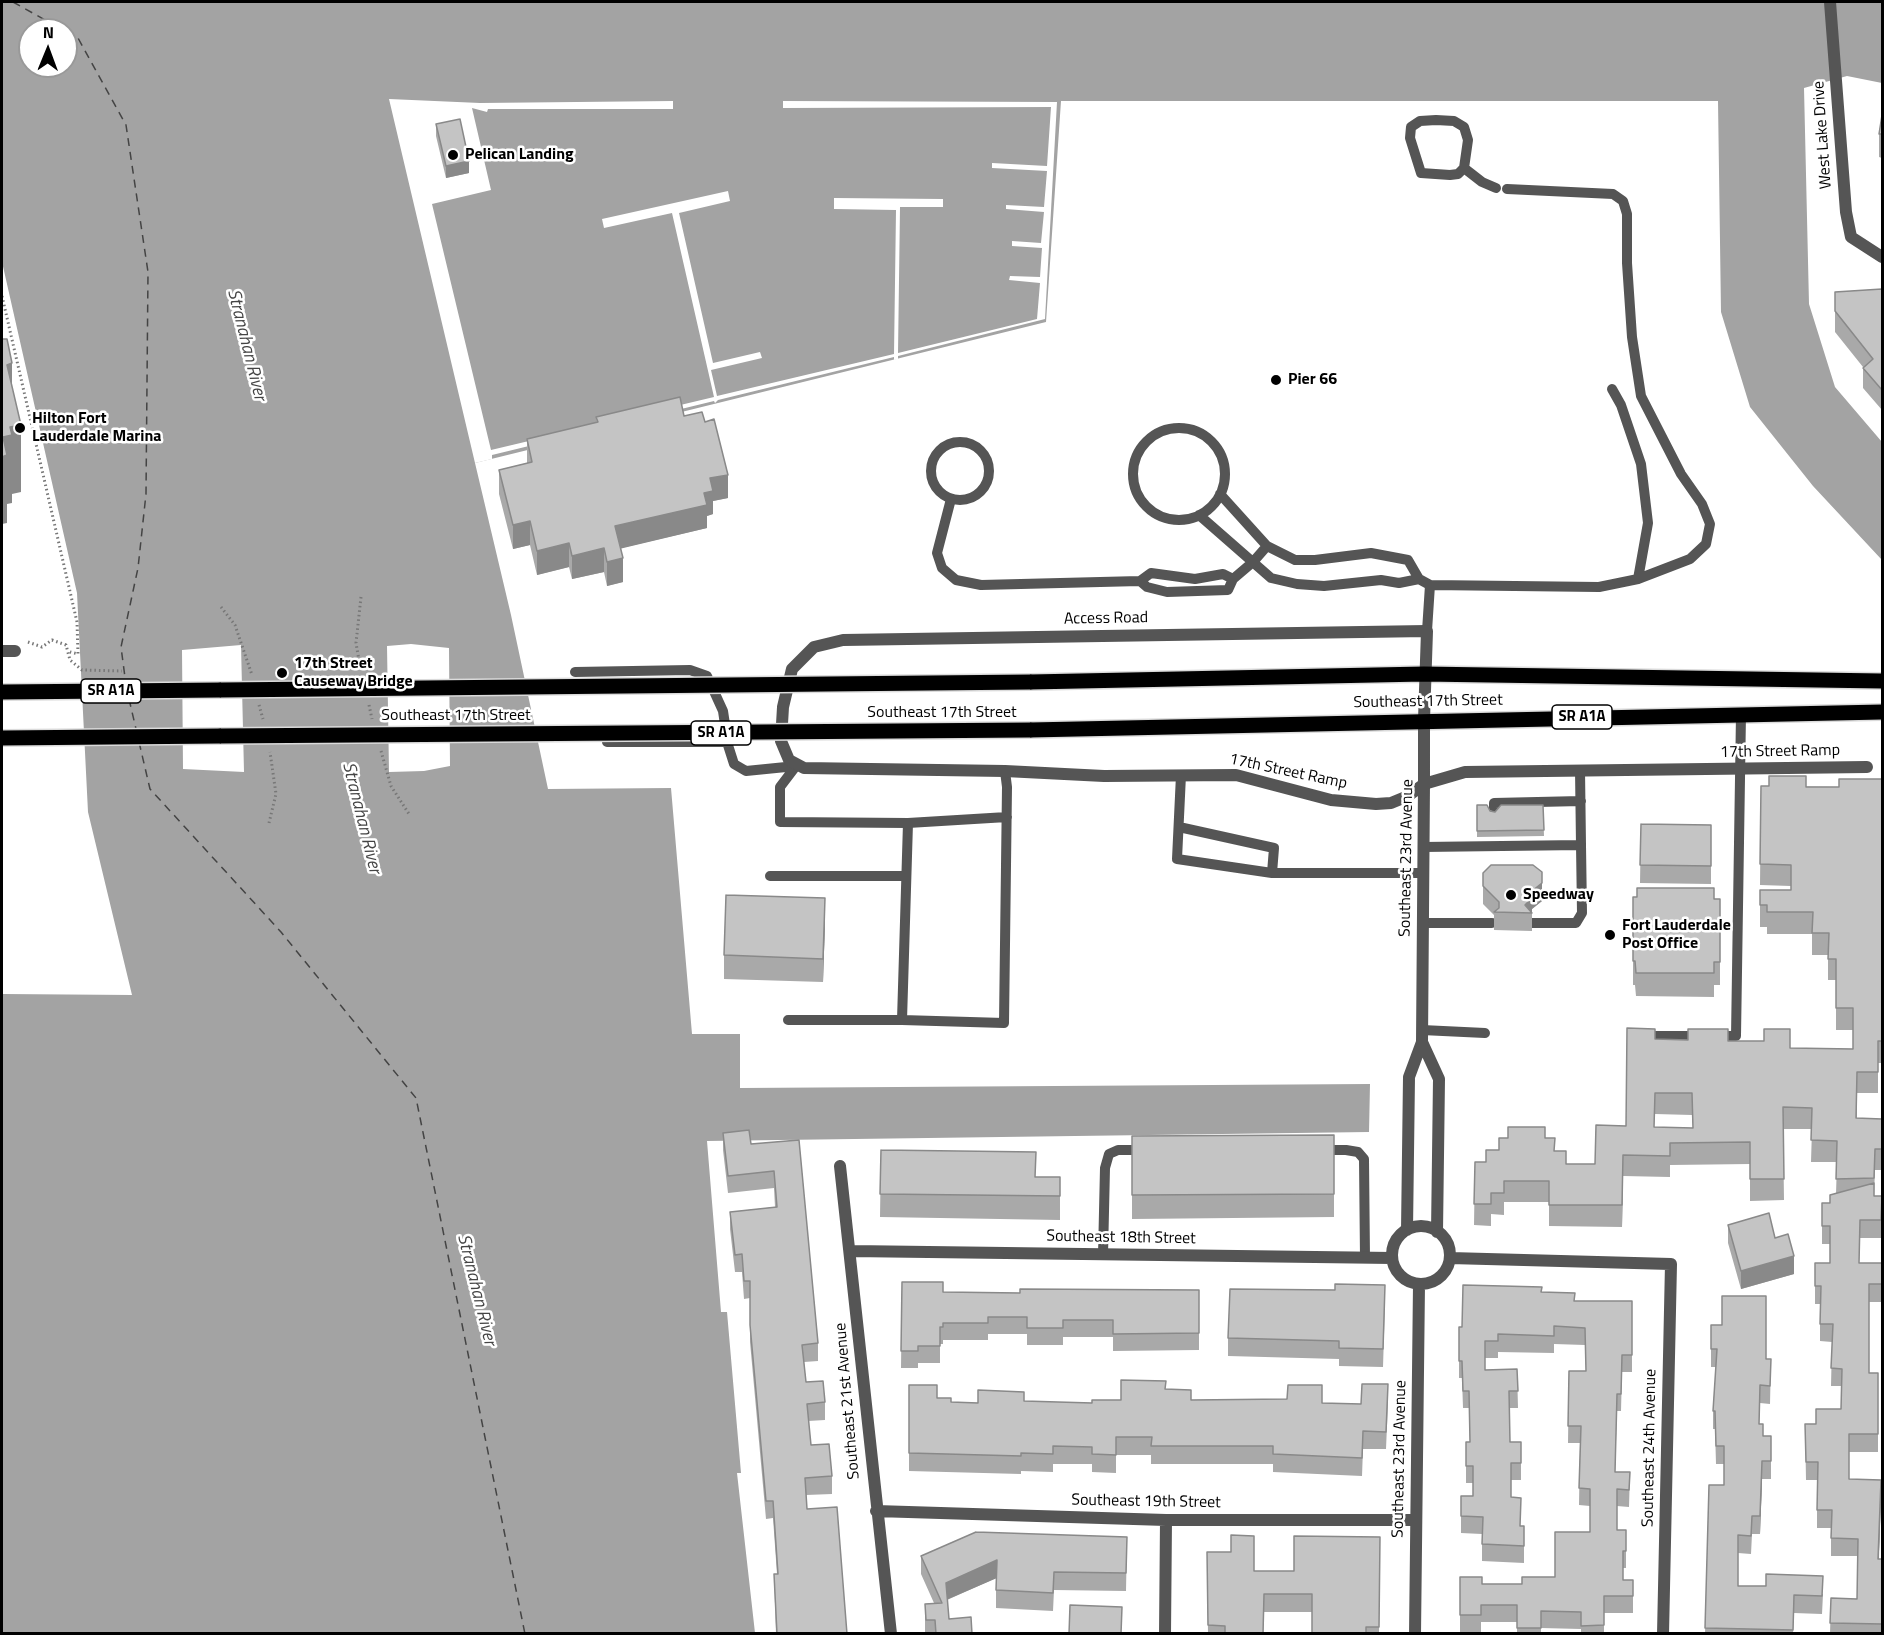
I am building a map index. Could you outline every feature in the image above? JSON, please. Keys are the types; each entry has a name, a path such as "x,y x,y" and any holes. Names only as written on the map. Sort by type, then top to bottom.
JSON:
{"main road":[{"name":"Southeast 17th Street","path":"2,692 1030,682 1424,674 1882,681"},
{"name":"Southeast 17th Street","path":"2,738 1030,730 1882,712"}],"street":[{"name":"West Lake Drive","path":"1830,2 1846,212 1851,237 1879,255"},
{"path":"1424,674 1427,632"},
{"name":"Access Road","path":"796,766 789,760 781,741 783,707 792,669 814,647 843,640 1427,632"},
{"path":"2,651 15,651"},
{"name":"Southeast 23rd Avenue","path":"1407,1230 1409,1077 1422,1036 1424,674"},
{"name":"17th Street Ramp","path":"796,766 1104,776 1236,775 1331,800 1376,804 1391,803 1408,796 1424,784 1465,772 1867,767"},
{"name":"Southeast 23rd Avenue","path":"1422,1036 1439,1079 1437,1232"},
{"name":"Southeast 21st Avenue","path":"840,1166 891,1634"},
{"path":"1423,1226 1437,1232 1447,1243 1450,1258 1443,1274 1428,1284 1419,1284 1404,1279 1394,1266 1392,1258 1395,1242 1407,1230 1423,1226"},
{"name":"Southeast 18th Street","path":"850,1251 1392,1258"},
{"name":"Southeast 24th Avenue","path":"1450,1258 1671,1264 1663,1634"},
{"name":"Southeast 23rd Avenue","path":"1415,1634 1419,1284"},
{"name":"Southeast 19th Street","path":"876,1511 1166,1520 1416,1520"},
{"path":"1165,1634 1166,1520"}],"lane":[{"path":"1436,120 1454,122 1464,127 1468,140 1464,168 1458,174 1450,176 1420,173 1410,138 1411,127 1420,121 1436,120"},
{"path":"1220,494 1267,546 1295,560 1371,553 1408,560 1419,579 1430,585 1599,587 1638,579 1690,559 1706,544 1710,524 1702,504 1681,474 1641,396 1626,263 1626,208 1619,196 1502,188 1476,178 1464,168"},
{"path":"1612,389 1621,405 1641,464 1648,523 1638,579"},
{"path":"1181,428 1196,431 1209,439 1221,457 1225,479 1220,494 1211,506 1199,515 1184,519 1169,519 1155,513 1143,503 1136,490 1133,475 1135,460 1141,447 1152,436 1166,430 1181,428"},
{"path":"966,443 976,447 987,460 988,479 984,487 970,499 951,499 935,488 931,478 933,459 947,445 966,443"},
{"path":"951,499 937,553 942,568 956,580 981,585 1140,581 1151,573 1195,579 1223,574 1233,579"},
{"path":"1199,515 1271,578 1297,584 1324,586 1372,580 1399,583 1419,579"},
{"path":"1140,581 1147,587 1167,592 1204,593 1228,590 1233,579 1267,546"},
{"path":"1427,632 1430,585"},
{"path":"575,672 690,670 707,676 723,711 727,741 734,764 746,771 796,766"},
{"path":"1641,1036 1736,1036 1742,768 1741,714"},
{"path":"607,742 727,741"},
{"path":"796,766 780,787 780,822 908,823 1007,817"},
{"path":"1532,923 1576,923 1582,913 1580,770"},
{"path":"788,1020 1004,1023 1007,817 1005,771"},
{"path":"1182,775 1177,859 1272,873 1423,873"},
{"path":"1494,811 1494,803 1521,807 1581,801"},
{"path":"902,1020 908,823"},
{"path":"1179,827 1274,848 1272,873"},
{"path":"1423,847 1494,841 1581,845"},
{"path":"770,876 906,876"},
{"path":"1423,923 1492,923"},
{"path":"1422,1036 1485,1033"},
{"path":"1103,1255 1104,1168 1109,1154 1118,1150 1152,1150"},
{"path":"1312,1150 1358,1152 1364,1159 1365,1258"}],"path":[{"path":"2,296 77,622 78,654 70,652"},
{"path":"361,597 356,643 361,673"},
{"path":"221,607 235,625 254,684"},
{"path":"28,642 42,647 52,640 66,645 70,652 69,660 82,670 122,671"},
{"path":"366,695 375,729"},
{"path":"259,704 264,724"},
{"path":"378,740 390,786 409,814"},
{"path":"269,746 276,794 269,823"}],"water":[{"name":"Stranahan River","path":"2,2 1882,2 1882,83 1847,76 1804,88 1809,304 1835,387 1882,442 1882,560 1813,486 1750,407 1721,312 1718,101 1061,101 1046,322 475,463 511,615 548,789 671,788 692,1034 740,1034 740,1088 1370,1084 1369,1132 707,1141 721,1312 727,1312 741,1473 737,1473 755,1633 2,1634 2,994 132,995 88,812 77,593 2,262"}],"pier":[{"path":"389,99 480,103 673,101 673,109 488,109 487,112 472,108 491,190 432,204 491,450 714,397 672,213 604,228 602,219 728,191 730,201 679,213 713,363 760,352 762,358 711,370 717,396 894,354 896,210 834,209 834,198 943,199 943,207 900,207 898,353 1037,319 1040,283 1009,280 1010,276 1040,277 1042,248 1012,246 1012,241 1041,243 1044,212 1006,209 1006,205 1044,207 1047,171 992,168 992,163 1047,166 1051,107 783,108 783,101 1057,102 1045,319 898,356 898,359 894,360 894,357 718,400 715,403 714,401 492,455 492,459 475,463"},
{"path":"411,644 449,648 450,766 424,771 389,772 387,646"},
{"path":"241,645 244,772 183,769 182,650"}],"building":[{"path":"1882,115 1882,134 1879,134"},
{"name":"Pelican Landing","path":"460,119 469,161 446,166 436,124"},
{"path":"1882,289 1882,390 1863,368 1873,359 1835,311 1835,292"},
{"path":"2,339 7,339 12,363 7,365 21,425 10,427 12,435 3,437 7,455 2,457"},
{"path":"680,397 684,416 702,412 705,422 714,419 728,475 710,478 713,491 704,493 707,505 615,526 623,558 607,562 604,548 572,556 569,543 537,551 530,521 513,525 499,470 532,462 527,439 598,422 596,417"},
{"path":"1769,776 1806,776 1806,787 1839,787 1839,779 1882,779 1882,1041 1878,1041 1878,1072 1857,1072 1856,1118 1882,1119 1882,1149 1875,1149 1874,1178 1836,1179 1837,1141 1811,1140 1812,1108 1783,1107 1784,1179 1750,1179 1750,1142 1670,1143 1670,1156 1623,1155 1622,1205 1549,1205 1549,1181 1504,1181 1504,1193 1491,1193 1491,1204 1474,1204 1475,1162 1486,1162 1486,1150 1499,1150 1499,1138 1508,1138 1508,1127 1545,1127 1545,1138 1555,1138 1554,1151 1566,1151 1566,1164 1595,1164 1596,1125 1626,1126 1627,1028 1655,1029 1655,1039 1688,1040 1688,1029 1728,1029 1728,1041 1764,1041 1764,1029 1790,1029 1790,1048 1853,1049 1853,1008 1836,1008 1836,959 1828,959 1829,933 1812,933 1813,912 1767,912 1767,905 1760,905 1760,890 1791,890 1791,865 1760,864 1761,786 1769,786","holes":["1655,1093 1692,1093 1693,1128 1654,1127"]},
{"path":"1477,805 1487,805 1490,811 1495,812 1501,805 1543,805 1544,830 1477,831"},
{"path":"1641,824 1711,825 1711,866 1640,865"},
{"path":"1491,865 1533,865 1542,872 1542,883 1532,891 1532,898 1525,905 1532,913 1494,912 1499,908 1499,902 1483,886 1483,873"},
{"path":"1637,888 1714,888 1714,899 1720,899 1720,962 1714,962 1714,973 1636,973 1635,961 1633,961 1633,897 1637,897"},
{"path":"726,895 825,898 823,959 724,955"},
{"path":"749,1130 751,1144 799,1140 818,1343 802,1345 806,1382 823,1381 825,1402 807,1404 811,1445 829,1444 832,1476 805,1478 807,1509 837,1507 847,1634 777,1634 774,1574 778,1574 773,1501 766,1501 750,1325 750,1281 744,1281 742,1254 735,1255 730,1212 777,1207 774,1171 728,1176 723,1133"},
{"path":"1334,1135 1334,1194 1132,1195 1132,1136"},
{"path":"881,1150 1036,1152 1035,1177 1060,1177 1060,1196 880,1194"},
{"path":"1874,1183 1874,1196 1882,1196 1881,1220 1860,1220 1859,1263 1882,1263 1882,1284 1869,1284 1869,1373 1878,1373 1878,1434 1849,1434 1849,1479 1881,1480 1878,1559 1882,1559 1882,1624 1830,1623 1831,1598 1857,1599 1858,1539 1831,1538 1832,1510 1817,1510 1818,1462 1806,1462 1805,1424 1816,1424 1816,1409 1841,1409 1842,1369 1831,1368 1833,1324 1820,1324 1821,1286 1815,1286 1815,1263 1830,1263 1830,1226 1822,1226 1822,1203 1830,1203 1830,1195"},
{"path":"1769,1213 1775,1238 1788,1234 1794,1256 1741,1271 1728,1225"},
{"path":"902,1282 943,1282 943,1292 1020,1293 1020,1289 1199,1290 1199,1333 1113,1334 1113,1320 1063,1320 1063,1328 1027,1328 1027,1317 988,1317 988,1323 943,1323 943,1327 940,1327 940,1346 918,1346 918,1351 901,1351"},
{"path":"1335,1284 1385,1285 1383,1349 1339,1348 1339,1341 1228,1338 1230,1289 1335,1290"},
{"path":"1463,1285 1542,1287 1541,1292 1575,1293 1574,1301 1632,1301 1632,1355 1622,1355 1621,1394 1617,1394 1615,1472 1630,1472 1629,1490 1617,1489 1617,1530 1626,1530 1623,1580 1633,1580 1633,1596 1604,1596 1604,1625 1581,1626 1581,1612 1541,1611 1541,1628 1517,1628 1517,1605 1481,1605 1481,1615 1460,1615 1460,1577 1482,1577 1482,1584 1522,1584 1522,1577 1555,1577 1555,1532 1590,1532 1590,1489 1579,1488 1581,1426 1568,1426 1569,1371 1586,1371 1585,1328 1554,1326 1554,1336 1498,1334 1498,1341 1485,1341 1485,1370 1517,1369 1518,1391 1509,1391 1510,1442 1521,1442 1521,1463 1511,1463 1511,1497 1521,1498 1520,1526 1524,1526 1524,1546 1482,1544 1483,1517 1461,1516 1461,1496 1473,1496 1473,1466 1466,1466 1466,1442 1470,1442 1469,1391 1463,1391 1462,1361 1459,1361"},
{"path":"1722,1296 1766,1296 1766,1359 1771,1359 1770,1386 1760,1385 1759,1424 1763,1424 1763,1436 1771,1436 1771,1461 1762,1461 1760,1516 1752,1516 1751,1536 1738,1535 1738,1586 1766,1586 1766,1574 1823,1576 1822,1596 1794,1595 1793,1630 1705,1628 1709,1485 1724,1485 1724,1446 1716,1446 1715,1411 1713,1411 1717,1349 1711,1349 1711,1325 1722,1325"},
{"path":"1121,1380 1166,1381 1165,1389 1191,1390 1191,1400 1287,1399 1288,1385 1322,1385 1322,1403 1361,1404 1362,1384 1388,1384 1386,1432 1363,1431 1362,1458 1273,1454 1273,1446 1151,1446 1152,1437 1116,1437 1116,1455 1092,1454 1092,1447 1053,1446 1053,1454 1021,1453 1021,1456 909,1453 909,1385 937,1385 937,1398 951,1398 951,1402 978,1403 978,1390 1024,1392 1024,1401 1092,1403 1092,1400 1121,1400"},
{"path":"976,1532 1127,1537 1126,1573 1054,1572 1053,1593 996,1590 997,1560 946,1583 949,1619 971,1617 972,1634 936,1634 935,1620 926,1620 925,1604 942,1603 921,1556"},
{"path":"1231,1535 1254,1536 1254,1571 1294,1571 1294,1536 1380,1537 1379,1627 1366,1627 1366,1634 1312,1634 1312,1594 1264,1594 1263,1634 1225,1634 1225,1626 1208,1625 1207,1552 1231,1552"},
{"path":"1070,1605 1122,1607 1121,1634 1069,1634"}],"ferry route":[{"path":"13,2 42,18"},
{"path":"78,38 126,125 148,272 146,494 138,568 121,647 126,685"},
{"path":"129,699 136,729"},
{"path":"139,742 150,789 281,932 416,1098 525,1634"}],"place":[{"name":"Pelican Landing","path":"453,155"},
{"name":"Pier 66","path":"1276,380"},
{"name":"Hilton Fort Lauderdale Marina","path":"20,428"},
{"name":"17th Street Causeway Bridge","path":"282,673"},
{"name":"Speedway","path":"1511,895"},
{"name":"Fort Lauderdale Post Office","path":"1610,935"}]}
